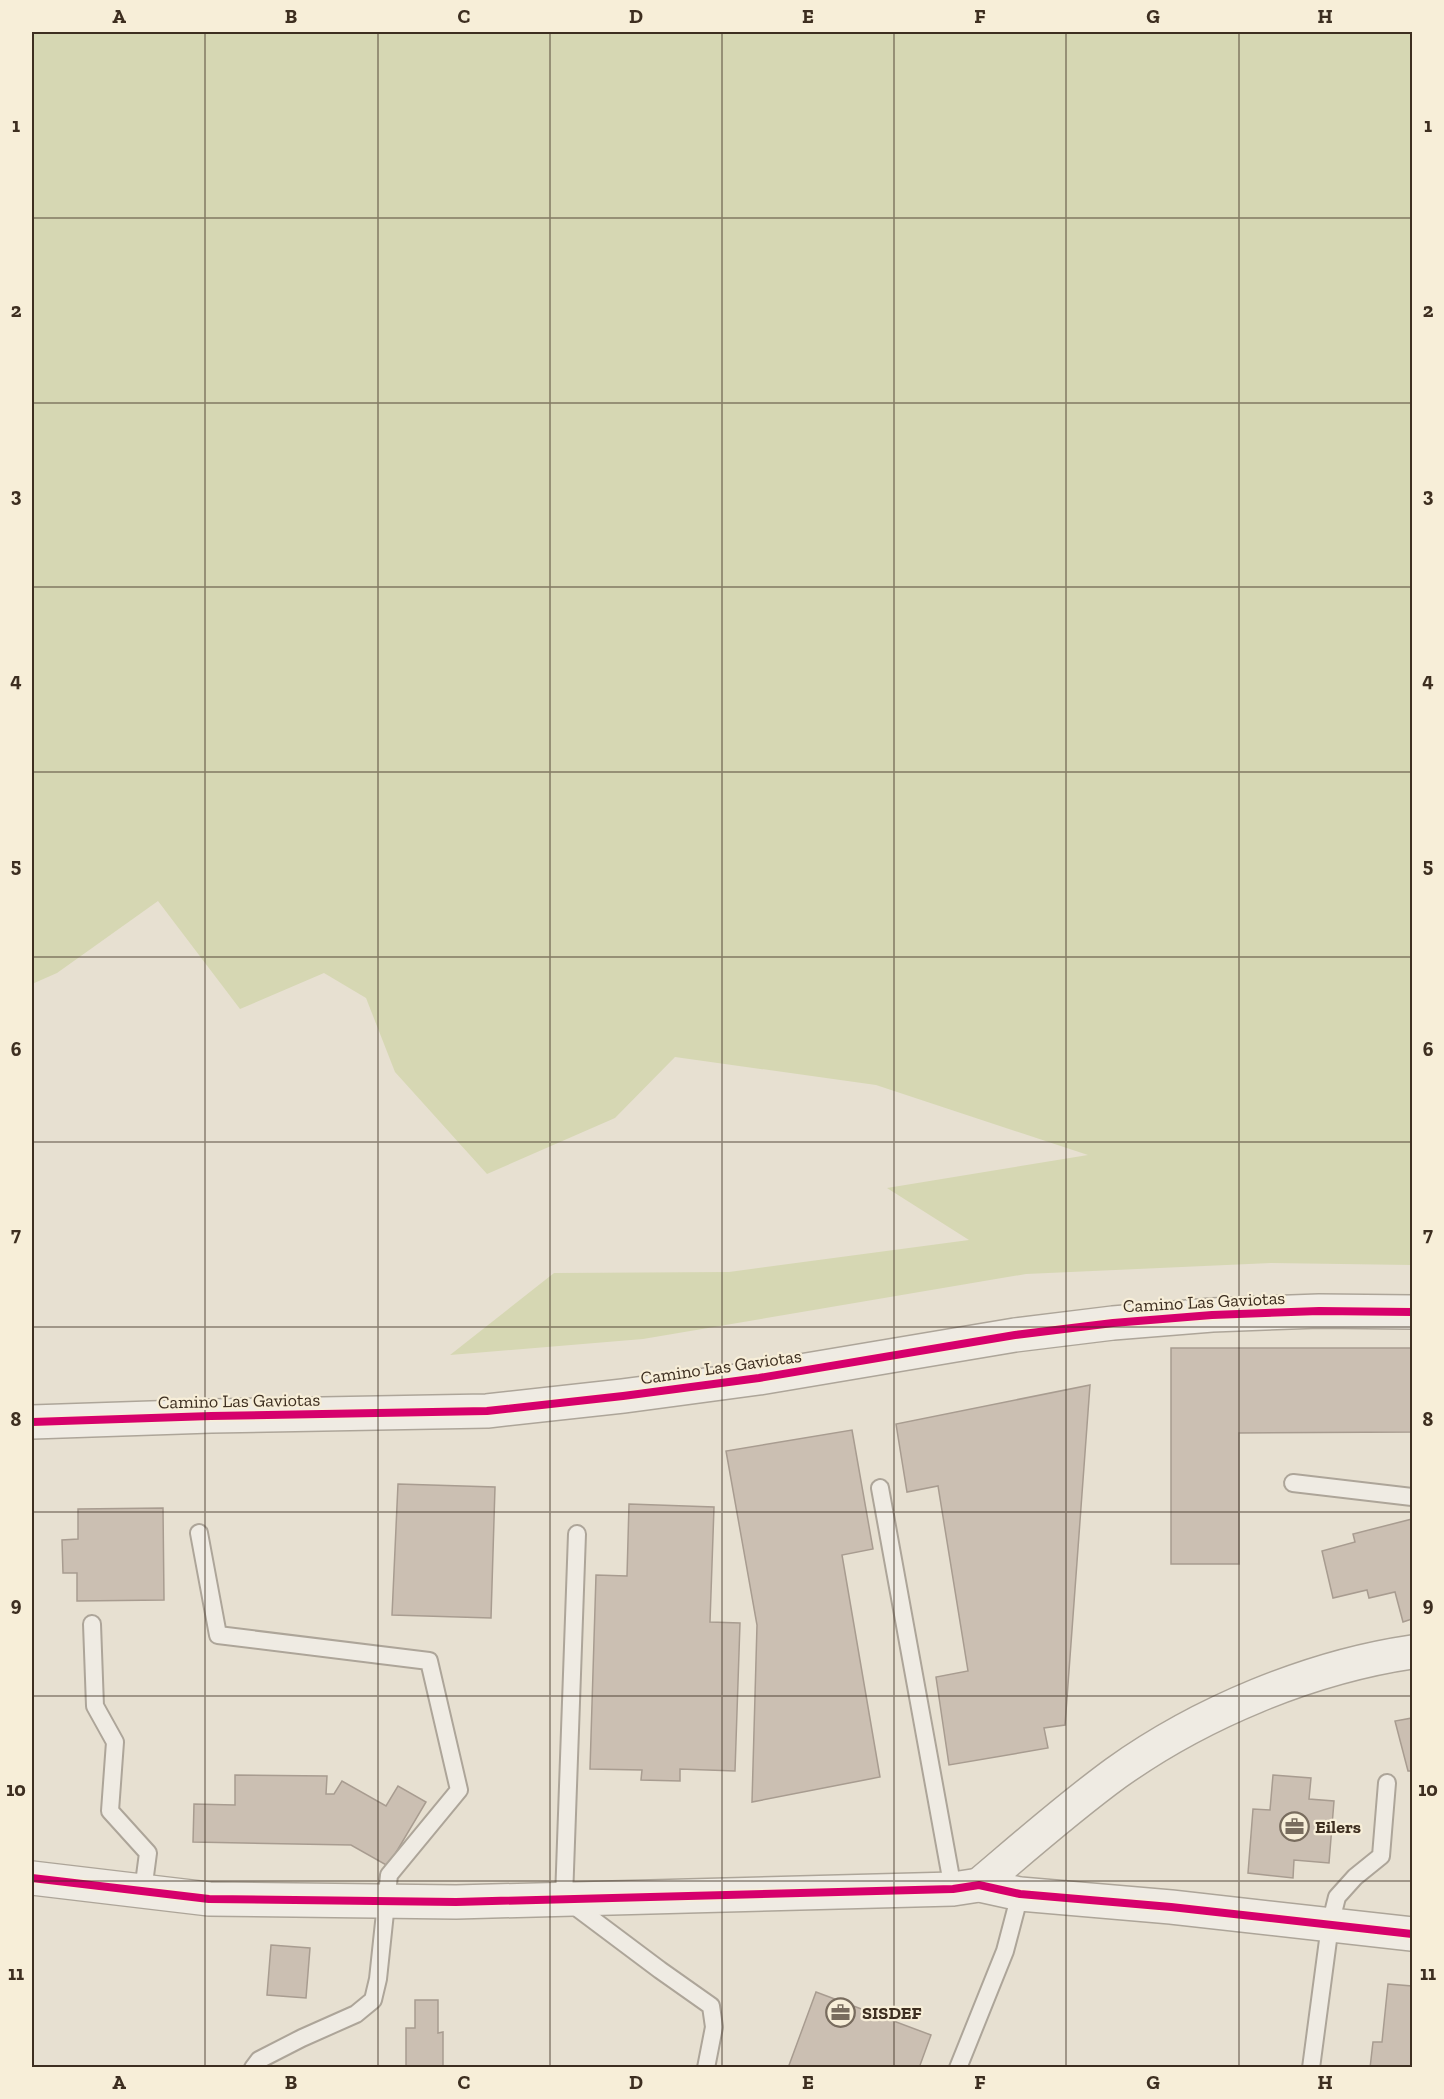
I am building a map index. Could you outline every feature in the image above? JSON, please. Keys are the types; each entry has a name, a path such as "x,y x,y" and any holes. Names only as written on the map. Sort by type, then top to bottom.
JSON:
{"street":[{"name":"Camino Las Gaviotas","path":"32,1422 488,1411 759,1378 1015,1335 1113,1323 1236,1314 1319,1311 1413,1312"},
{"path":"966,1887 1118,1772 1177,1735 1221,1712 1277,1688 1335,1669 1413,1652"},
{"path":"32,1878 209,1899 456,1902 966,1887 1413,1934"}],"lane":[{"path":"1293,1483 1413,1497"},
{"path":"880,1488 966,1887"},
{"path":"199,1533 218,1635 429,1661 459,1791 389,1875 378,1979 372,2000 356,2014 259,2060 253,2067"},
{"path":"577,1534 564,1898 711,2006 714,2026 706,2067"},
{"path":"92,1624 95,1706 115,1742 110,1811 148,1853 143,1891"},
{"path":"1311,2067 1330,1925 1337,1897 1355,1877 1381,1856 1387,1783"},
{"path":"958,2067 1005,1951 1020,1894"}],"green space":[{"path":"32,32 1412,32 1412,1265 1271,1263 1026,1274 643,1339 450,1355 554,1273 729,1272 969,1240 887,1188 1088,1155 876,1085 675,1057 615,1118 487,1174 395,1072 366,998 324,973 240,1009 158,901 57,973 32,984"}],"building":[{"path":"1171,1348 1412,1348 1412,1432 1239,1433 1239,1564 1171,1564"},
{"path":"1090,1385 1065,1725 1044,1728 1048,1748 949,1765 936,1677 968,1671 938,1486 907,1492 896,1424"},
{"path":"852,1430 873,1549 842,1555 880,1777 752,1802 757,1625 726,1451"},
{"path":"398,1484 495,1487 491,1618 392,1615"},
{"path":"629,1504 714,1507 710,1622 740,1623 735,1771 680,1769 680,1781 641,1780 642,1770 590,1769 596,1575 627,1576"},
{"path":"163,1508 164,1600 77,1601 77,1573 63,1573 62,1540 78,1539 78,1509"},
{"path":"1412,1519 1412,1619 1403,1622 1395,1592 1369,1598 1367,1590 1333,1598 1322,1551 1355,1542 1353,1534"},
{"path":"1412,1718 1412,1771 1408,1771 1395,1721"},
{"path":"235,1775 327,1776 326,1794 334,1794 342,1781 386,1806 398,1786 426,1802 388,1866 351,1845 193,1842 194,1804 235,1805"},
{"path":"1273,1775 1311,1778 1309,1799 1334,1801 1329,1863 1294,1860 1293,1878 1248,1873 1253,1809 1270,1810"},
{"path":"271,1945 310,1948 306,1998 267,1995"},
{"path":"1388,1984 1412,1986 1412,2068 1370,2068 1373,2042 1382,2042"},
{"name":"SISDEF","path":"816,1992 931,2035 919,2068 788,2068"},
{"path":"415,2000 438,2000 438,2033 443,2032 443,2068 398,2068 406,2067 406,2028 415,2028"}],"cycle path":[{"path":"32,1422 487,1411 759,1378 1015,1335 1113,1323 1212,1315 1319,1311 1412,1312"},
{"path":"32,1878 209,1899 456,1902 953,1889 979,1885 1020,1894 1171,1907 1412,1934"}],"place":[{"name":"Eilers","path":"1294,1827"},
{"name":"SISDEF","path":"841,2013"}]}
